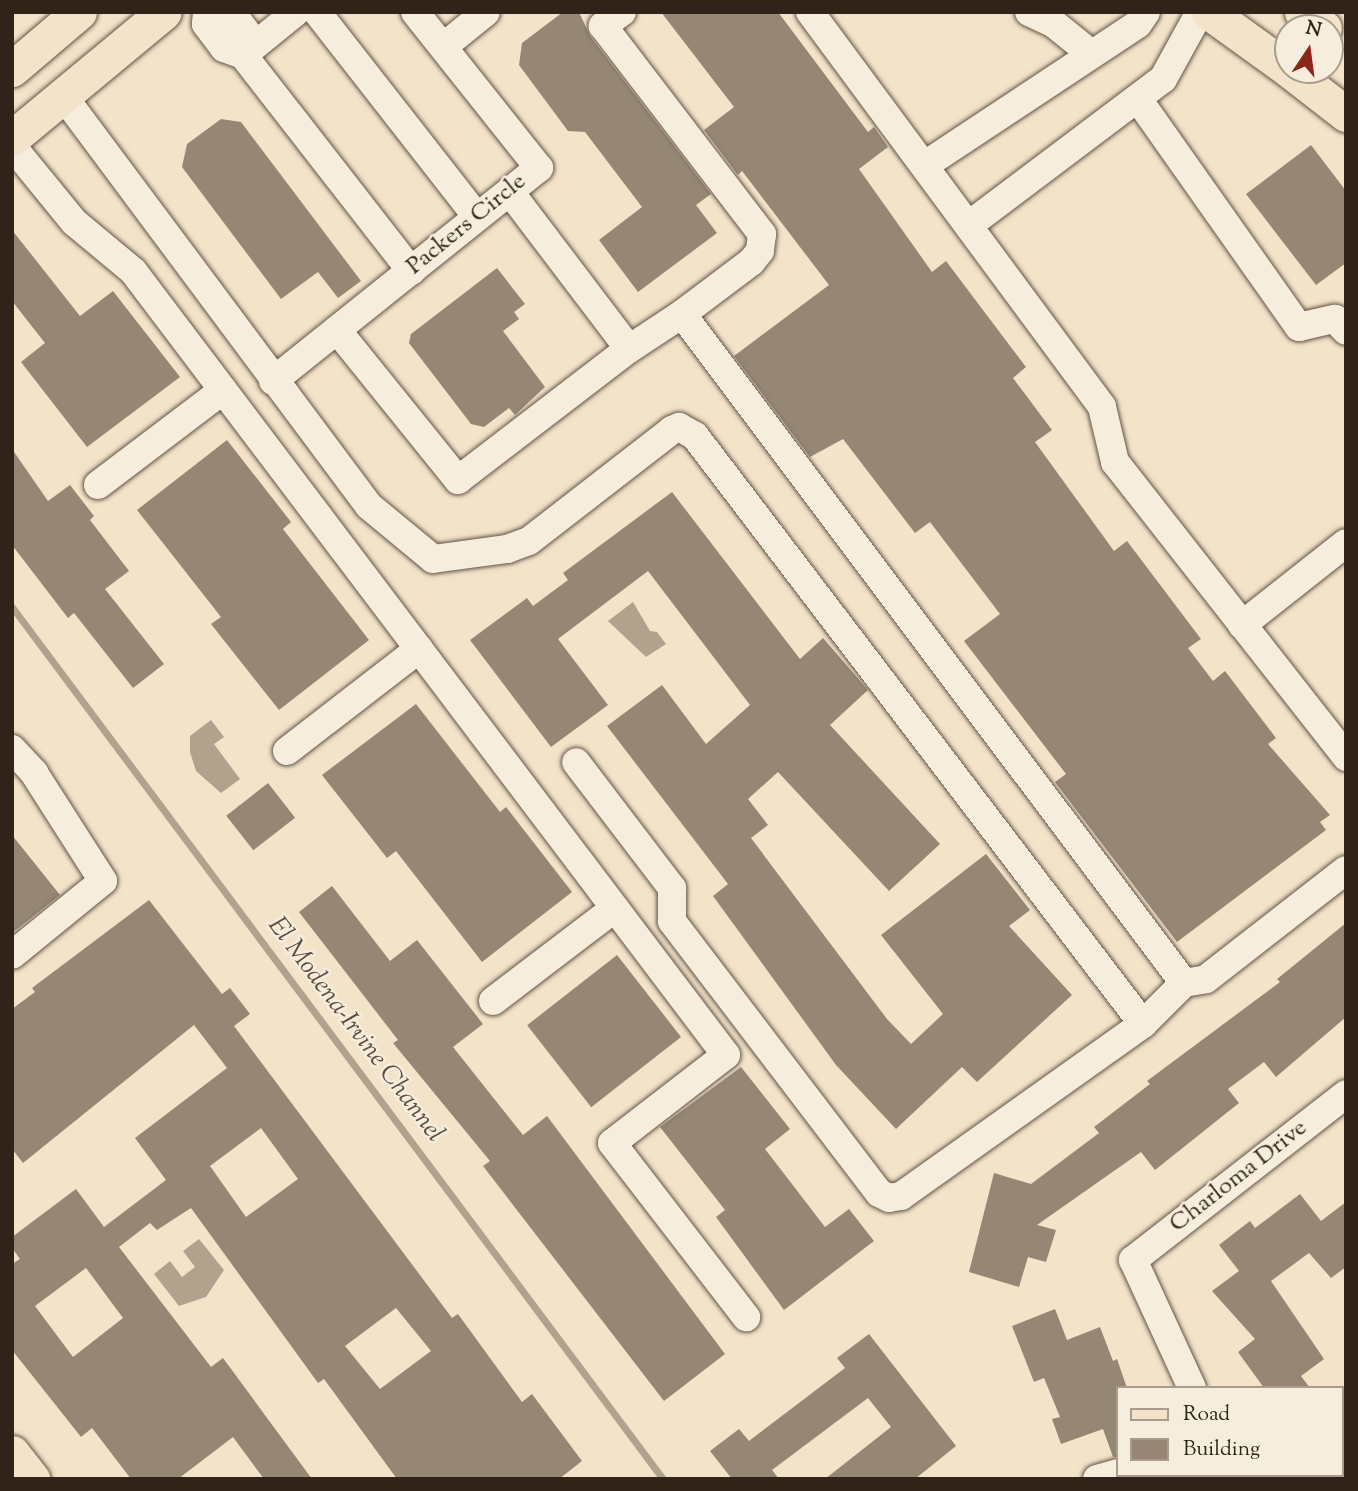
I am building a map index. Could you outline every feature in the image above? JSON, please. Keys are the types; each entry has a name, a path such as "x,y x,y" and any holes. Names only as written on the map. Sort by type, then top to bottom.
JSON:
{"main road":[{"path":"12,69 79,12"},
{"path":"12,138 164,12"},
{"path":"1209,12 1274,60"},
{"path":"1306,84 1346,114"},
{"path":"12,1452 32,1479"}],"street":[{"path":"207,12 206,24 224,48 243,55 411,271"},
{"path":"231,12 247,33 243,55"},
{"path":"243,55 296,12"},
{"path":"317,12 477,217"},
{"name":"Packers Circle","path":"273,381 539,168 415,12"},
{"path":"443,47 486,12"},
{"path":"810,12 1102,407 1115,462 1346,757"},
{"path":"1028,12 1053,23 1089,52"},
{"path":"925,165 1089,52 1138,24 1146,12"},
{"path":"969,225 1163,79 1200,12"},
{"path":"337,330 458,480 629,349 682,314 751,262 761,251 762,234 606,17"},
{"path":"64,97 273,381 369,506 433,559 507,549 529,541 672,430 687,429 1143,1024"},
{"path":"1138,99 1299,327 1342,320"},
{"path":"12,146 74,222 133,271 726,1055 612,1143 746,1317"},
{"path":"510,192 629,349"},
{"path":"682,314 1184,983"},
{"path":"98,485 223,390"},
{"path":"1242,625 1346,543"},
{"path":"287,751 419,649"},
{"path":"12,749 34,773 103,881 12,955"},
{"path":"576,762 673,888 672,922 878,1193 889,1198 901,1196 1143,1024 1184,983 1206,979 1346,870"},
{"path":"492,1001 615,908"},
{"name":"Charloma Drive","path":"1191,1386 1133,1261 1346,1094"},
{"path":"1097,1479 1116,1474"}],"shaded area":[{"path":"633,602 650,631 657,632 666,644 646,657 608,621"},
{"path":"211,720 224,737 214,744 240,779 221,793 196,771 190,752 190,736"},
{"path":"199,1239 224,1270 206,1297 179,1306 154,1274 170,1261 182,1277 195,1267 183,1251"}],"building":[{"path":"563,12 579,12 590,36 711,194 696,205 717,233 638,292 599,240 642,207 585,132 568,131 519,65 522,43"},
{"path":"661,12 778,12 868,132 874,127 888,147 859,169 932,272 946,261 1026,367 1013,378 1052,430 1035,442 1114,551 1127,541 1201,639 1188,648 1213,681 1225,671 1276,738 1268,744 1330,815 1320,822 1326,830 1177,942 1055,782 1066,774 964,641 1000,614 930,522 915,533 843,439 810,457 734,356 829,285 742,171 738,175 704,130 734,107"},
{"path":"221,119 241,122 361,281 338,298 318,272 281,299 182,167 187,144"},
{"path":"1311,145 1346,191 1346,263 1316,285 1246,194"},
{"path":"12,230 80,316 113,291 180,377 87,447 21,362 45,343 12,301"},
{"path":"497,268 525,304 514,312 519,319 503,331 545,387 515,415 509,408 484,427 471,424 409,343 411,334"},
{"path":"227,440 291,522 283,529 369,640 279,710 211,624 221,617 137,510"},
{"path":"12,449 48,501 70,485 94,516 90,520 129,571 105,589 164,664 133,688 74,613 68,618 12,545"},
{"path":"672,492 800,659 823,638 868,690 830,725 940,844 889,891 778,772 748,799 768,825 751,838 887,1019 911,1044 943,1014 881,935 986,854 1030,910 1009,926 1072,995 977,1082 962,1067 896,1129 836,1065 713,896 728,884 607,726 662,685 706,744 750,705 648,571 558,639 608,705 551,747 470,640 527,598 533,606 568,580 563,573"},
{"path":"416,704 500,812 506,807 572,892 482,962 396,851 387,858 322,775"},
{"path":"268,783 295,818 253,850 226,816"},
{"path":"12,835 60,895 12,933"},
{"path":"332,886 390,961 417,940 483,1024 453,1047 523,1135 547,1116 725,1354 664,1401 483,1166 490,1161 393,1043 398,1040 299,912"},
{"path":"149,900 222,994 230,988 250,1014 234,1026 452,1318 458,1314 522,1402 532,1394 582,1461 559,1479 397,1479 324,1379 318,1383 191,1208 157,1230 150,1223 119,1247 211,1367 223,1358 312,1479 264,1479 233,1437 178,1479 131,1479 92,1428 81,1437 12,1350 12,1264 20,1259 12,1248 12,1237 76,1189 104,1227 166,1180 135,1138 227,1068 194,1025 23,1163 12,1149 12,1009 35,992 32,988","holes":["261,1128 298,1179 246,1217 210,1166","86,1268 123,1318 73,1357 35,1306","396,1308 431,1351 380,1389 345,1346"]},
{"path":"1346,923 1346,1017 1276,1077 1264,1062 1228,1089 1239,1103 1155,1170 1141,1152 1037,1225 1056,1230 1046,1262 1028,1257 1019,1287 969,1272 994,1173 1031,1184 1099,1133 1094,1127 1150,1084 1147,1081 1280,982 1277,979"},
{"path":"617,955 681,1037 591,1107 527,1025"},
{"path":"741,1067 790,1129 765,1149 825,1227 849,1209 874,1241 784,1310 716,1217 725,1210 660,1127"},
{"path":"1300,1194 1321,1221 1346,1202 1346,1267 1331,1278 1309,1253 1271,1281 1324,1359 1301,1376 1308,1386 1263,1386 1238,1352 1255,1339 1212,1291 1239,1271 1219,1245 1250,1221 1255,1228"},
{"path":"1055,1309 1067,1340 1100,1327 1113,1361 1117,1359 1126,1386 1116,1386 1116,1457 1113,1457 1103,1429 1061,1444 1052,1419 1060,1417 1044,1378 1034,1382 1012,1326"},
{"path":"869,1334 956,1446 915,1479 825,1479 891,1427 868,1398 772,1470 779,1479 732,1479 710,1451 739,1429 749,1441 845,1368 837,1358"}],"waterway":[{"name":"El Modena-Irvine Channel","path":"12,607 663,1479"}]}
